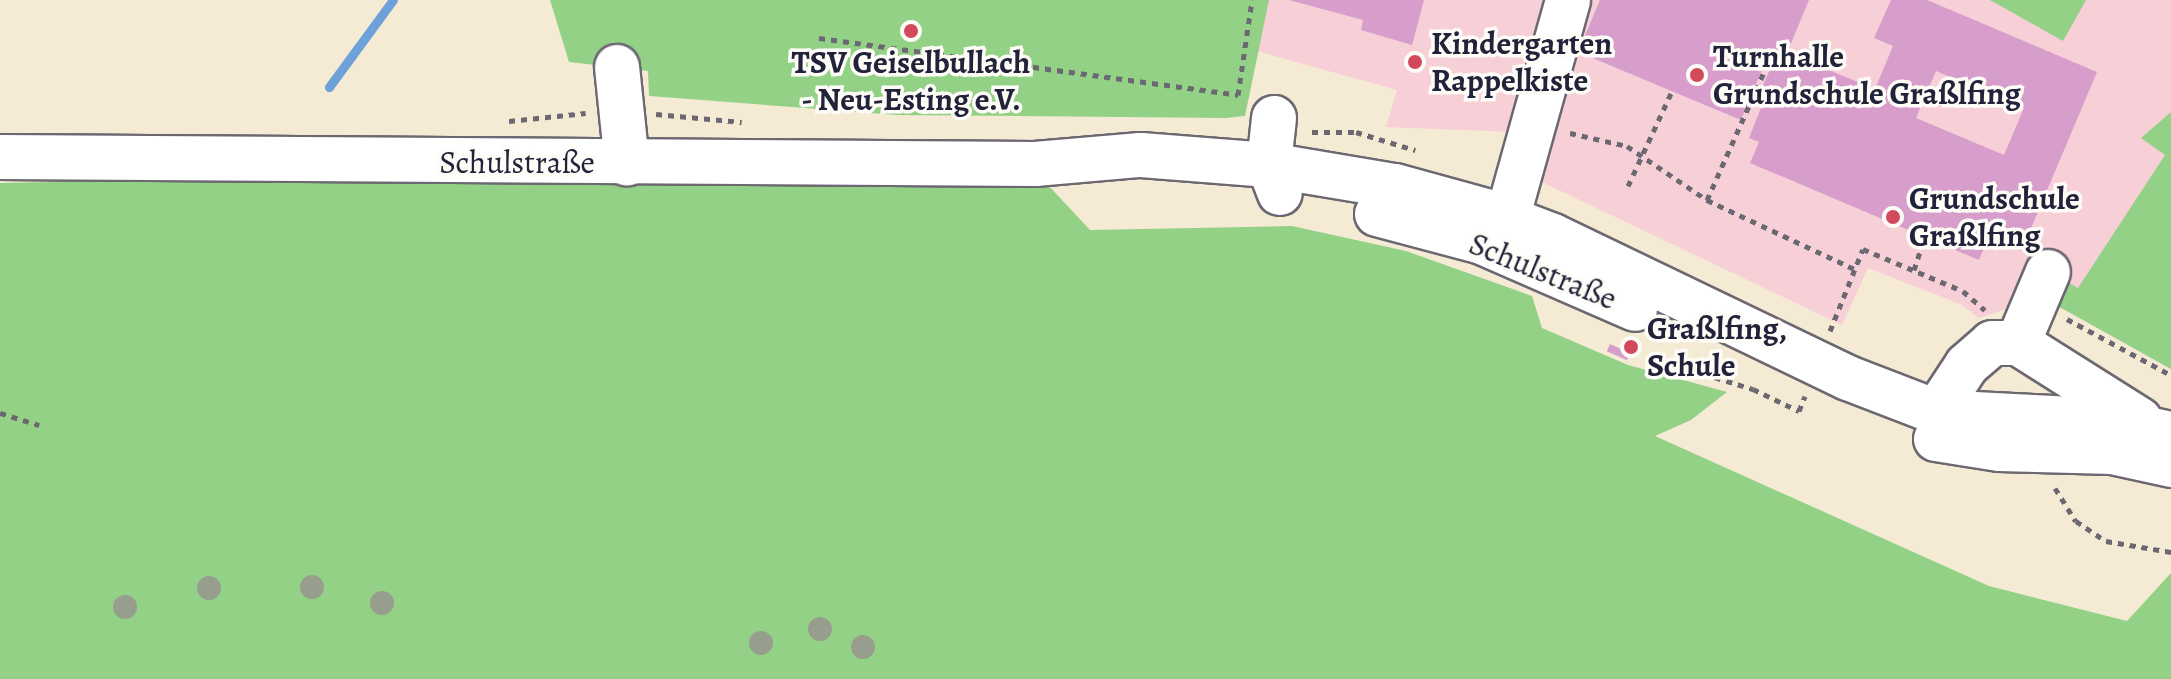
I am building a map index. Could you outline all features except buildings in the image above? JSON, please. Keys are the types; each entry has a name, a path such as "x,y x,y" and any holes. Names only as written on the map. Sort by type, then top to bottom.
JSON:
{"street":[{"path":"1507,219 1568,0"},
{"path":"617,67 627,163"},
{"path":"1274,118 1275,180"},
{"name":"Schulstraße","path":"0,157 1035,164 1395,186 1507,219 1812,378 1885,426 2111,421 2165,442"},
{"name":"Schulstraße","path":"1275,180 1482,242 1812,378"},
{"path":"1944,427 1975,358 2013,326 2048,272"},
{"path":"2013,326 2165,442"},
{"name":"Schulstraße","path":"1944,427 2044,449 2112,452 2165,442"}],"path":[{"path":"819,38 1238,95 1252,0"},
{"path":"1707,200 1769,61"},
{"path":"1628,186 1672,91"},
{"path":"1533,133 1582,133 1627,146 1707,200 1854,269"},
{"path":"1914,270 1925,237"},
{"path":"1669,363 1753,389 1799,411 1863,249 1963,291 2013,326 2059,314 2171,375"},
{"path":"0,413 39,425"},
{"path":"2044,449 2049,474 2076,521 2106,541 2171,552"}],"shaded area":[{"name":"Grundschule Graßlfing","path":"1259,0 2171,0 2171,369 2061,308 2012,307 1979,318 1960,304 1868,268 1842,325 1506,165 1515,132 1386,127 1397,90 1253,50"}],"green space":[{"name":"TSV Geiselbullach - Neu-Esting e.V.","path":"550,0 1269,0 1245,116 1226,118 897,115 649,96 648,71 569,62"},
{"path":"1990,0 2086,0 2063,41"},
{"path":"2171,112 2171,369 2047,300 2060,278 2078,288 2165,155 2141,138"},
{"path":"218,179 1048,185 1090,230 1292,226 1406,251 1532,296 1542,328 1628,365 1727,392 1691,420 1655,436 1989,586 2127,621 2171,573 2171,679 0,679 0,183"}],"waterway":[{"path":"329,87 393,0"}],"place":[{"name":"TSV Geiselbullach - Neu-Esting e.V.","path":"911,31"},
{"name":"Kindergarten Rappelkiste","path":"1415,62"},
{"name":"Turnhalle Grundschule Graßlfing","path":"1697,75"},
{"name":"Grundschule Graßlfing","path":"1893,217"},
{"name":"Graßlfing, Schule","path":"1631,347"}]}
